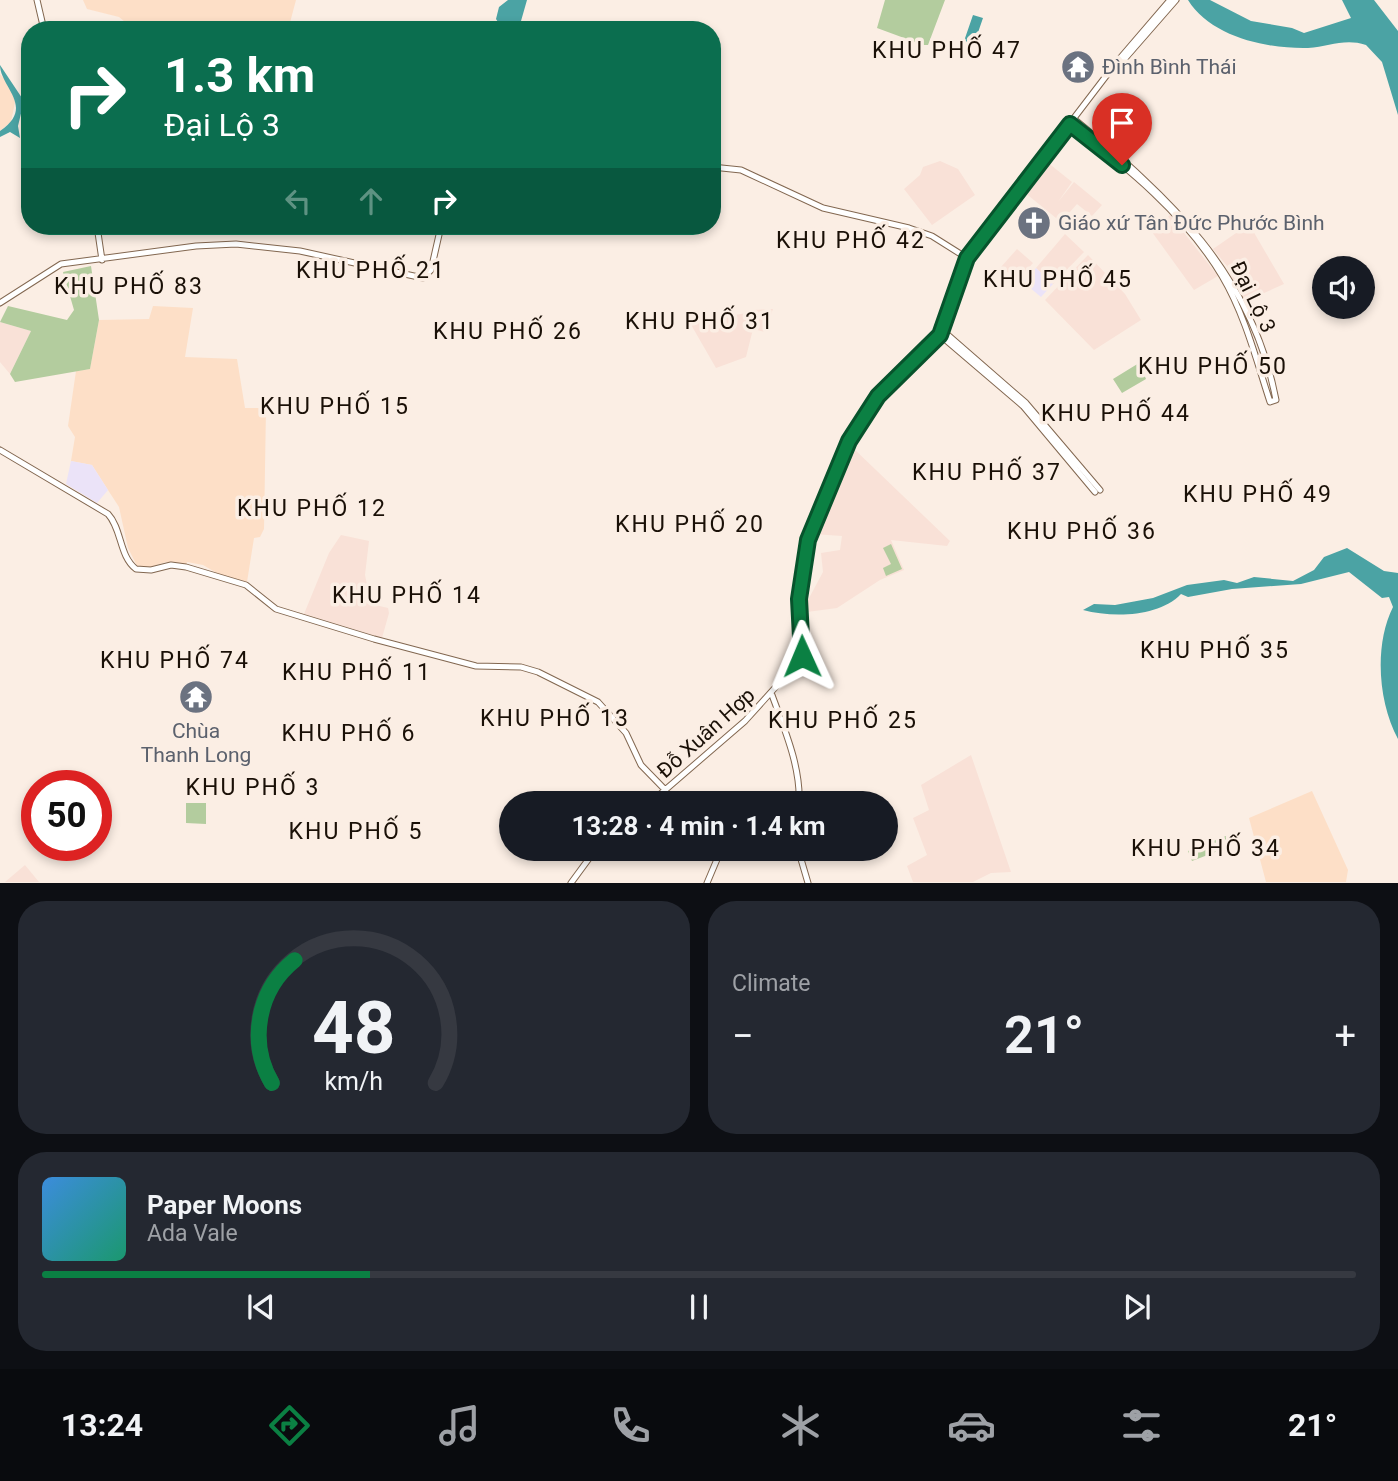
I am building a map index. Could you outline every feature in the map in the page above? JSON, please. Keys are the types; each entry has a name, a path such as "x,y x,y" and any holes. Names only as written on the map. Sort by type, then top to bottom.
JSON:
{"street":[{"path":"37,0 42,21"},
{"path":"1154,22 1170,0"},
{"path":"1154,22 1176,0"},
{"name":"Đỗ Xuân Hợp","path":"665,791 772,695 802,656 800,574 811,527 849,441 878,397 941,332 967,258 1072,121 1154,22"},
{"name":"Đại Lộ 3","path":"1072,121 1154,186 1209,247 1241,301 1276,400 1270,401 1235,303 1205,251 1154,192 1072,121"},
{"path":"721,168 761,178 810,204 882,220 932,236 967,258"},
{"path":"99,235 103,260"},
{"path":"0,303 61,264 196,246 236,244 300,251 423,278 431,270 439,235"},
{"path":"941,332 1026,403 1098,491"},
{"path":"0,450 108,514 116,525 127,559 136,569 148,570 171,565 189,568 246,585 279,610 476,666 528,668 598,702 626,733 636,758 665,791"},
{"path":"772,695 789,743 800,791"},
{"path":"571,883 587,861"},
{"path":"708,883 716,861"},
{"path":"802,861 808,883"}],"shaded area":[{"path":"83,0 296,0 290,21 124,21 119,17 87,9"},
{"path":"0,74 11,87 15,102 11,122 0,131"},
{"path":"940,161 958,169 975,195 932,225 904,189 920,175 923,167"},
{"path":"1047,162 1072,182 1058,202 1074,182 1102,205 1092,216 1077,204 1061,222 1024,192"},
{"path":"1170,215 1218,276 1194,290 1152,232"},
{"path":"1249,224 1284,284 1244,302 1227,266 1213,249"},
{"path":"1065,234 1084,252 1053,284 1036,268"},
{"path":"1017,249 1033,263 1018,280 1001,267"},
{"path":"1088,255 1125,294 1141,320 1094,350 1045,300"},
{"path":"1036,268 1053,284 1041,297 1023,282"},
{"path":"153,306 193,308 185,357 237,359 245,408 266,408 264,529 260,537 254,538 247,582 222,576 203,565 187,562 186,565 166,562 147,568 137,566 128,548 119,507 92,465 71,461 75,437 68,426 76,371 90,369 99,320 149,319"},
{"path":"773,309 765,332 753,329 746,357 716,368 690,323 753,310"},
{"path":"0,322 31,331 10,374 0,362"},
{"path":"852,447 950,541 947,546 891,540 904,570 880,580 837,608 807,612 808,600 823,572 821,553 840,550 842,536 814,534"},
{"path":"71,461 92,465 108,490 97,503 66,484"},
{"path":"341,535 369,541 365,575 371,604 388,608 389,613 382,638 304,614 329,553"},
{"path":"971,755 1011,872 991,873 973,882 913,882 907,866 927,855 913,818 929,810 921,785"},
{"path":"1312,791 1348,870 1346,882 1266,882 1249,818"},
{"path":"25,865 39,882 5,882"}],"green space":[{"path":"885,0 945,0 928,45 877,28"},
{"path":"91,266 99,320 90,369 15,382 10,374 31,331 0,322 8,306 67,320 74,310 63,272"},
{"path":"1139,363 1146,379 1122,393 1113,379"},
{"path":"891,544 902,569 886,576 883,568 891,564 883,548"},
{"path":"186,803 206,803 206,824 186,823"},
{"path":"1226,836 1231,846 1192,861 1188,851"}],"water":[{"path":"508,0 527,0 521,21 497,21 499,7"},
{"path":"1188,0 1210,0 1251,21 1292,28 1304,33 1351,18 1342,0 1374,0 1398,31 1398,115 1382,62 1366,45 1344,43 1292,48 1258,43 1225,32 1198,13"},
{"path":"973,15 983,18 973,47 963,44"},
{"path":"0,65 21,96 18,126 20,138 10,132 0,137 0,131 15,114 16,105"},
{"path":"1347,548 1384,571 1398,573 1398,739 1386,708 1381,673 1383,638 1393,607 1389,597 1382,598 1349,572 1301,584 1232,589 1188,597 1181,594 1161,607 1135,614 1083,610 1094,604 1115,605 1153,598 1187,585 1224,580 1237,583 1254,577 1293,581 1314,570 1324,557"}],"place":[{"name":"Đình Bình Thái","path":"1078,67"},
{"name":"Giáo xứ Tân Đức Phước Bình","path":"1034,223"},
{"name":"Chùa Thanh Long","path":"196,697"}],"district":[{"name":"KHU PHỐ 47","path":"947,50"},
{"name":"KHU PHỐ 42","path":"851,240"},
{"name":"KHU PHỐ 21","path":"371,270"},
{"name":"KHU PHỐ 45","path":"1058,279"},
{"name":"KHU PHỐ 83","path":"129,286"},
{"name":"KHU PHỐ 31","path":"700,321"},
{"name":"KHU PHỐ 26","path":"508,331"},
{"name":"KHU PHỐ 50","path":"1213,366"},
{"name":"KHU PHỐ 15","path":"335,406"},
{"name":"KHU PHỐ 44","path":"1116,413"},
{"name":"KHU PHỐ 37","path":"987,472"},
{"name":"KHU PHỐ 49","path":"1258,494"},
{"name":"KHU PHỐ 12","path":"312,508"},
{"name":"KHU PHỐ 20","path":"690,524"},
{"name":"KHU PHỐ 36","path":"1082,531"},
{"name":"KHU PHỐ 14","path":"407,595"},
{"name":"KHU PHỐ 35","path":"1215,650"},
{"name":"KHU PHỐ 74","path":"175,660"},
{"name":"KHU PHỐ 11","path":"357,672"},
{"name":"KHU PHỐ 13","path":"555,718"},
{"name":"KHU PHỐ 25","path":"843,720"},
{"name":"KHU PHỐ 6","path":"349,733"},
{"name":"KHU PHỐ 3","path":"253,787"},
{"name":"KHU PHỐ 5","path":"356,831"},
{"name":"KHU PHỐ 34","path":"1206,848"}],"route":[{"path":"802,656 800,574 815,518 830,480 849,441 878,396 940,335 967,258 1006,211 1070,124 1122,165"}]}
